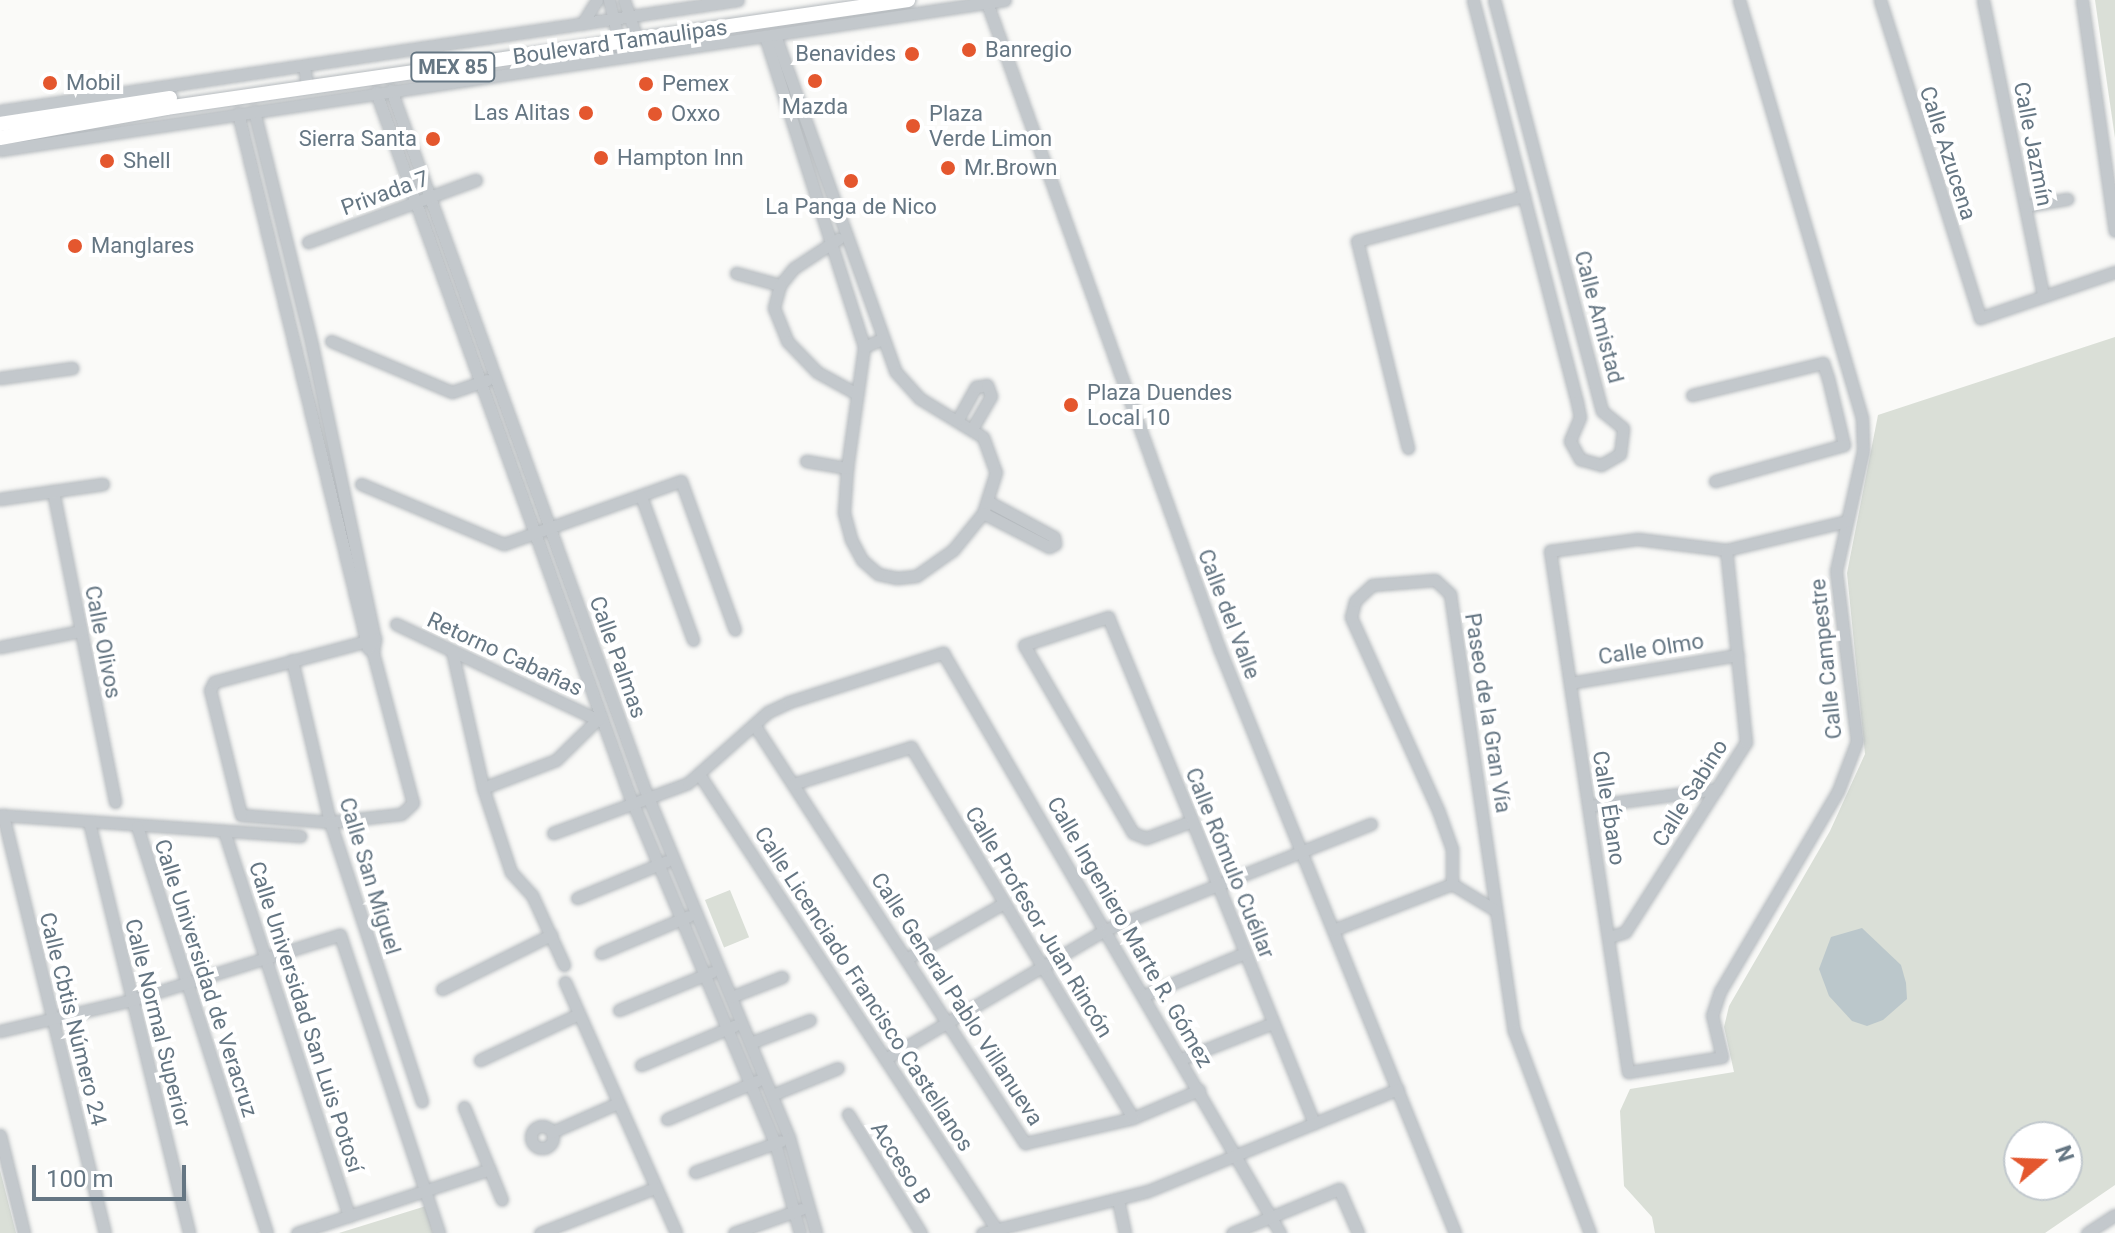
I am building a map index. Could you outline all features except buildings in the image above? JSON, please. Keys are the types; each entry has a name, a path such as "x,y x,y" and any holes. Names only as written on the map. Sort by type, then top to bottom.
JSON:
{"main road":[{"name":"Boulevard Tamaulipas","path":"0,124 141,101 466,72 619,37 843,0"},
{"name":"Boulevard Tamaulipas","path":"636,34 704,37 908,0"},
{"name":"Boulevard Tamaulipas","path":"168,98 305,72 619,37"},
{"name":"Boulevard Tamaulipas","path":"0,138 141,101"}],"street":[{"path":"582,24 597,0"},
{"path":"609,0 619,37"},
{"path":"624,0 636,34"},
{"path":"305,72 582,24 619,37 738,0"},
{"path":"704,37 770,36 1005,0"},
{"name":"Calle Amistad","path":"1473,0 1580,417 1572,427 1574,452 1589,464 1601,465 1613,460 1624,443 1623,428 1602,411 1494,0"},
{"name":"Calle Campestre","path":"1628,1072 1722,1057 1712,1015 1720,991 1855,756 1857,726 1836,571 1864,434 1739,0"},
{"name":"Calle Azucena","path":"1880,0 1980,318 2043,296"},
{"name":"Calle Jazmín","path":"1983,0 2043,296"},
{"path":"2082,0 2115,231"},
{"name":"Calle del Valle","path":"987,1 1219,648 1455,1233"},
{"path":"770,36 840,239 904,386 973,427 992,454 996,472 986,508 936,564 916,576 878,574 862,560 851,539 844,512 864,347 840,239"},
{"path":"0,150 391,90 466,72"},
{"name":"Calle Palmas","path":"391,90 600,718 752,1083 775,1143 800,1233"},
{"name":"Calle Palmas","path":"376,92 417,203 551,528 649,799 789,1138 816,1233"},
{"path":"0,111 168,98 163,125"},
{"path":"137,128 141,101"},
{"path":"1502,113 1522,108"},
{"path":"254,111 312,346 340,476 369,641"},
{"path":"238,113 323,478 373,653 413,803 401,814 330,822 241,815 210,690 219,678 369,641"},
{"name":"Privada 7","path":"308,242 476,180"},
{"path":"1408,448 1357,241 1524,196"},
{"path":"2025,206 2067,199"},
{"path":"264,222 281,217"},
{"path":"840,239 794,268 780,285 774,308 787,341 817,372 857,394"},
{"path":"1541,264 1562,258"},
{"path":"2043,296 2115,272"},
{"path":"736,273 780,285"},
{"path":"864,347 882,339"},
{"path":"331,341 452,392 489,380"},
{"path":"294,350 312,346"},
{"path":"1692,395 1823,363 1828,378 1844,445 1715,481"},
{"path":"0,378 72,368"},
{"path":"1828,378 1848,371"},
{"path":"958,419 976,387 987,385 991,396 973,427"},
{"path":"1580,417 1602,411"},
{"path":"806,461 847,468"},
{"path":"323,478 340,476"},
{"path":"361,484 504,544 681,481 735,630"},
{"path":"0,499 103,484"},
{"name":"Calle Olivos","path":"53,491 115,802"},
{"path":"641,496 693,640"},
{"path":"986,508 1018,524"},
{"path":"1726,550 1847,521"},
{"name":"Calle Ébano","path":"1628,1072 1550,551 1638,539 1726,550"},
{"name":"Calle Sabino","path":"1609,937 1625,932 1746,742 1726,550"},
{"name":"Paseo de la Gran Vía","path":"1452,884 1452,849 1438,810 1351,617 1355,601 1372,585 1435,580 1450,594 1514,1031 1590,1233"},
{"name":"Calle Rómulo Cuéllar","path":"1192,821 1138,837 1024,645 1108,617 1192,821 1314,1123"},
{"name":"Retorno Cabañas","path":"396,624 600,718"},
{"path":"0,647 80,631"},
{"path":"452,651 483,788 511,872 532,895 564,965"},
{"name":"Calle Ingeniero Marte R. Gómez","path":"755,726 789,702 943,653 1107,929 1280,1233"},
{"name":"Calle Olmo","path":"1570,683 1738,655"},
{"name":"Calle San Miguel","path":"292,660 330,822 422,1101"},
{"path":"483,788 556,760 613,705"},
{"path":"553,833 649,799 699,774 755,726"},
{"name":"Calle General Pablo Villanueva","path":"755,726 1025,1143 1133,1118 1199,1090"},
{"name":"Calle Profesor Juan Rincón","path":"793,784 911,747 1133,1118"},
{"name":"Calle Licenciado Francisco Castellanos","path":"699,774 995,1227"},
{"path":"1589,806 1717,789"},
{"path":"1,815 300,836"},
{"name":"Calle Cbtis Número 24","path":"1,815 105,1233"},
{"name":"Calle Normal Superior","path":"89,822 189,1233"},
{"path":"885,1059 1107,929 1371,824"},
{"name":"Calle Universidad de Veracruz","path":"137,826 267,1233"},
{"name":"Calle Universidad San Luis Potosí","path":"224,831 349,1216"},
{"path":"577,898 675,857"},
{"path":"1333,930 1452,884 1495,910"},
{"path":"906,959 1004,903"},
{"path":"601,953 698,913"},
{"path":"0,1031 132,1000 340,935 439,1233"},
{"path":"442,989 551,935"},
{"path":"1145,995 1245,953"},
{"path":"619,1010 720,969"},
{"path":"731,997 782,977"},
{"path":"565,982 676,1233"},
{"path":"480,1060 579,1014"},
{"path":"750,1043 810,1020"},
{"path":"641,1065 742,1023"},
{"path":"1181,1059 1273,1023"},
{"path":"772,1095 838,1068"},
{"path":"667,1119 764,1077"},
{"path":"982,1233 995,1227 1118,1200 1398,1089"},
{"path":"552,1132 618,1103"},
{"path":"464,1107 502,1200"},
{"name":"Acceso B","path":"848,1114 921,1233"},
{"path":"0,1135 24,1233"},
{"path":"695,1172 789,1138"},
{"path":"297,1233 490,1169"},
{"path":"540,1233 655,1188"},
{"path":"1232,1233 1339,1189 1358,1233"},
{"path":"1118,1200 1125,1233"},
{"path":"734,1233 809,1206"},
{"path":"2087,1233 2115,1215"}],"shaded area":[{"path":"2095,0 2115,0 2115,138"},
{"path":"2115,337 2115,1185 2045,1233 1655,1233 1652,1217 1624,1186 1620,1111 1630,1089 1734,1072 1724,1027 1729,1006 1830,831 1865,754 1847,573 1878,415"},
{"path":"730,890 749,937 724,947 705,900"},
{"path":"1862,928 1901,965 1907,999 1883,1020 1867,1026 1852,1021 1829,996 1819,969 1831,937"},
{"path":"0,1170 16,1233 0,1233"},
{"path":"426,1206 433,1233 339,1233"}],"place":[{"name":"Banregio","path":"969,50"},
{"name":"Benavides","path":"912,54"},
{"name":"Mazda","path":"815,81"},
{"name":"Mobil","path":"50,83"},
{"name":"Pemex","path":"646,84"},
{"name":"Las Alitas","path":"586,113"},
{"name":"Oxxo","path":"655,114"},
{"name":"Plaza Verde Limon","path":"913,126"},
{"name":"Sierra Santa","path":"433,139"},
{"name":"Hampton Inn","path":"601,158"},
{"name":"Shell","path":"107,161"},
{"name":"Mr.Brown","path":"948,168"},
{"name":"La Panga de Nico","path":"851,181"},
{"name":"Manglares","path":"75,246"},
{"name":"Plaza Duendes Local 10","path":"1071,405"}]}
